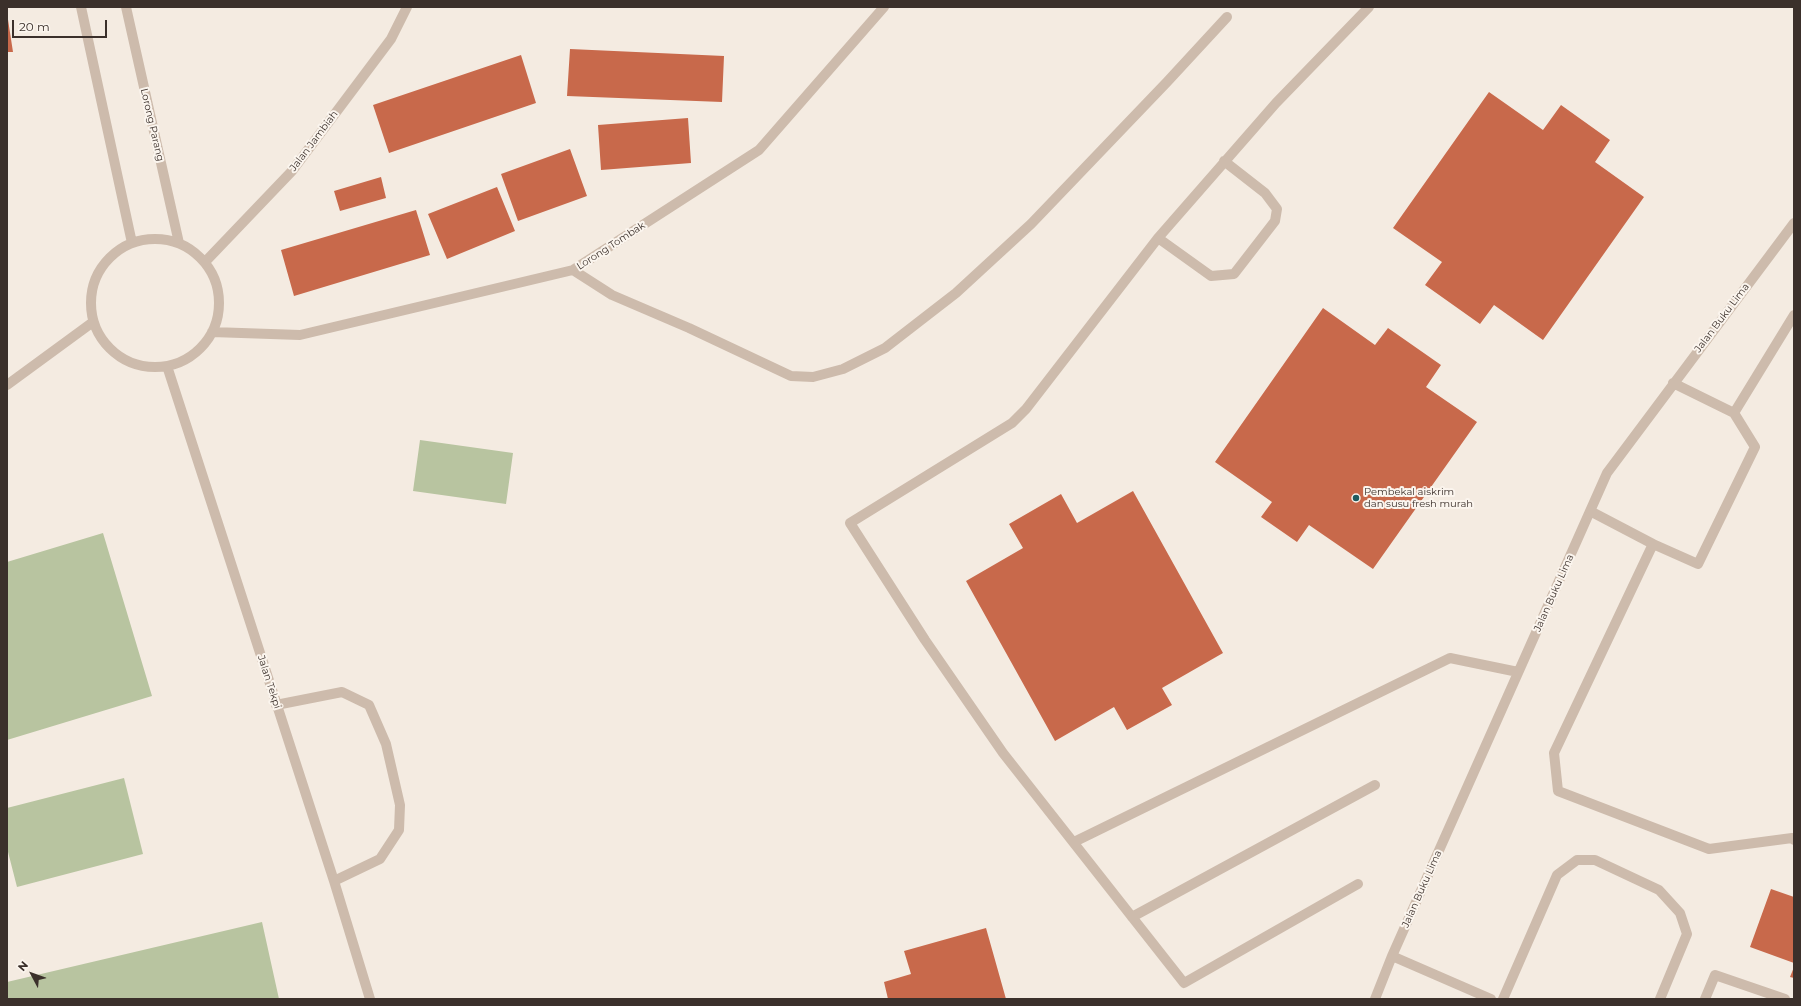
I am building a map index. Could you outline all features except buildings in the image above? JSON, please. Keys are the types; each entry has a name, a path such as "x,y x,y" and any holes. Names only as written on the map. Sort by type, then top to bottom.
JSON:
{"street":[{"path":"81,7 132,243"},
{"name":"Lorong Parang","path":"126,7 179,243"},
{"name":"Jalan Jambiah","path":"205,262 292,171 391,39 407,7"},
{"name":"Lorong Tombak","path":"212,332 300,335 573,270 759,150 884,7"},
{"path":"1358,884 1184,983 1003,753 926,640 850,523 1012,423 1026,409 1158,238 1224,161 1276,103 1369,7"},
{"path":"573,270 612,295 689,328 791,376 813,378 843,369 885,348 956,293 1036,218 1168,82 1227,17"},
{"path":"1158,238 1211,276 1234,274 1275,221 1277,209 1265,193 1224,161"},
{"name":"Jalan Buku Lima","path":"1375,999 1392,956 1607,473 1794,223"},
{"path":"147,239 163,239 179,243 193,251 205,262 215,277 219,295 218,314 212,332 201,348 186,360 167,366 148,367 130,363 114,353 101,339 93,322 90,303 93,284 102,267 115,253 132,243 147,239"},
{"path":"1734,413 1794,316"},
{"path":"7,385 93,322"},
{"name":"Jalan Tekpi","path":"167,366 334,881 370,999"},
{"path":"1590,511 1652,544 1698,564 1756,447 1734,413 1673,383"},
{"path":"1652,544 1554,753 1558,792 1709,849 1792,838 1794,840"},
{"path":"1074,842 1450,658 1518,672"},
{"path":"276,705 342,692 369,705 386,744 400,805 399,830 380,859 334,881"},
{"path":"1132,917 1375,785"},
{"path":"1502,999 1557,874 1577,860 1595,860 1659,890 1680,913 1687,934 1660,999"},
{"path":"1392,956 1491,999"},
{"path":"1705,999 1715,975 1785,999"}],"green space":[{"path":"420,440 513,453 506,504 413,491"},
{"path":"103,533 152,696 7,740 7,562"},
{"path":"124,778 143,854 17,887 7,848 7,808"},
{"path":"262,922 279,999 7,999 7,982"}],"place":[{"name":"Pembekal aiskrim dan susu fresh murah","path":"1356,498"}]}
